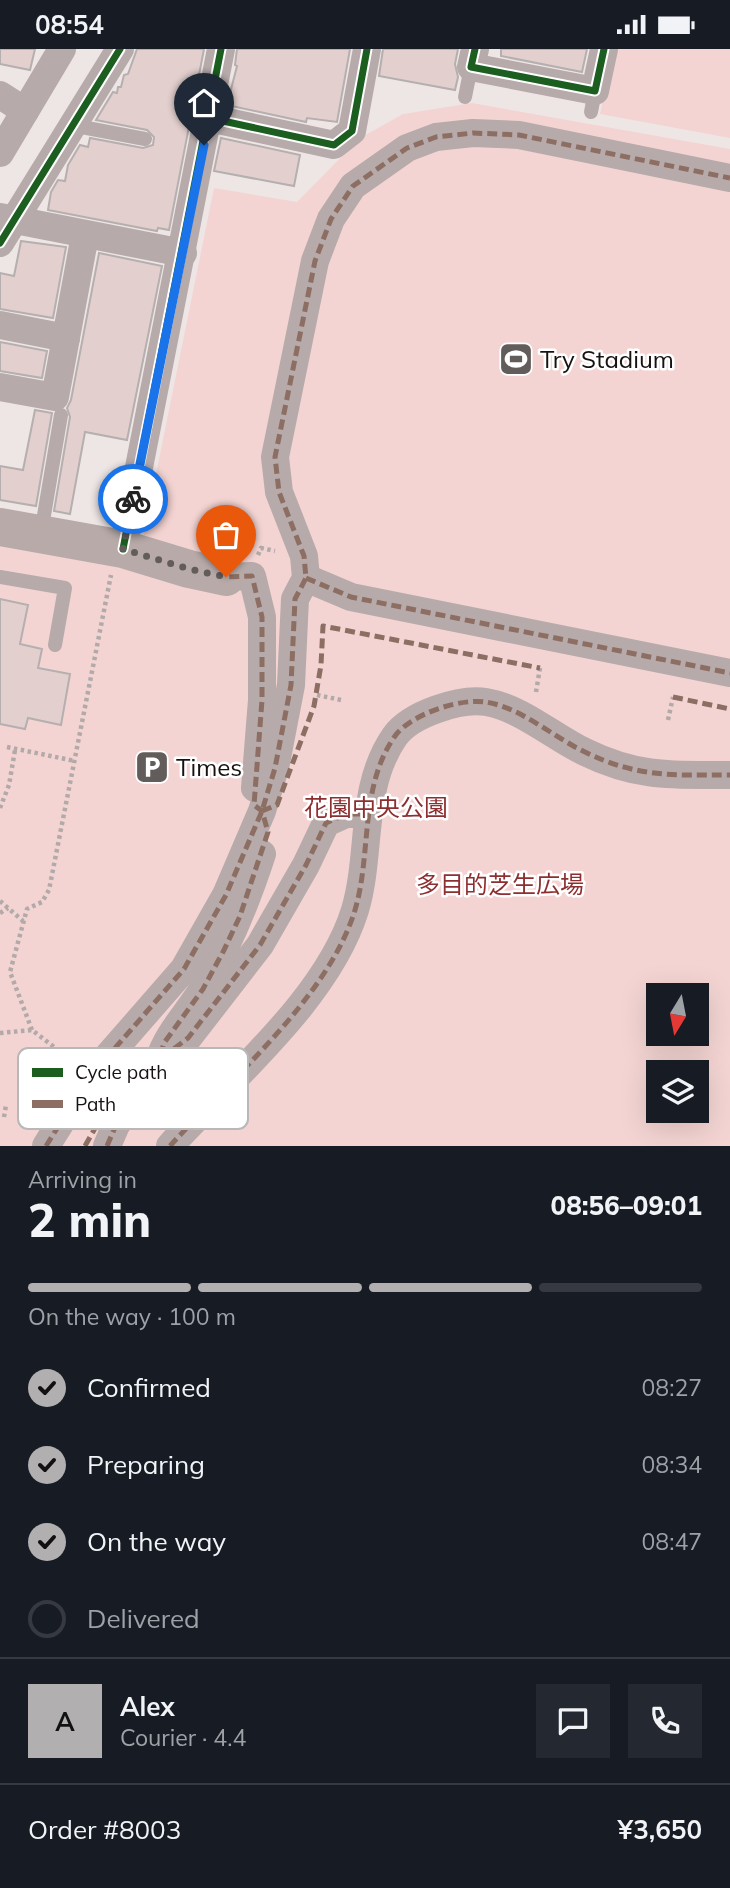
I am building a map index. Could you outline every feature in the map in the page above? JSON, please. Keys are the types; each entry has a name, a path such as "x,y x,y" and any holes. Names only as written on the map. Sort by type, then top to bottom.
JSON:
{"street":[{"path":"0,153 62,49"},
{"path":"120,49 4,227 85,235 183,253"},
{"path":"123,549 221,49"},
{"path":"209,118 334,145 352,131 367,49"},
{"path":"473,58 593,101 604,49"},
{"path":"0,95 25,111"},
{"path":"115,1048 184,969 226,895 262,811 275,768 291,685 295,599 305,567 279,492 275,457 315,261 331,219 354,186 407,148 436,137 473,134 519,135 730,178"},
{"path":"0,387 55,397 85,235"},
{"path":"0,325 65,338"},
{"path":"0,527 123,549 189,569 239,577 262,617 262,700 254,805 262,811 268,832 240,916 203,989 163,1048"},
{"path":"305,567 351,597 730,673"},
{"path":"248,1063 299,1009 335,954 355,908 377,767 396,734 417,718 453,703 487,702 522,716 585,752 625,768 657,775 730,775"},
{"path":"175,1048 188,1038 260,945 306,865 326,823 346,814 369,814"},
{"path":"46,1146 55,1129"},
{"path":"107,1146 114,1129"},
{"path":"170,1146 186,1129"}],"lane":[{"path":"465,97 473,58"},
{"path":"71,125 145,139"},
{"path":"41,534 61,415"},
{"path":"0,577 65,588 55,645"}],"path":[{"path":"239,577 261,548 305,567"},
{"path":"56,1048 32,1030 10,972 27,909 42,902 49,890 112,565 123,549"},
{"path":"536,692 540,668"},
{"path":"317,695 341,700"},
{"path":"668,720 673,697"},
{"path":"6,747 75,761"},
{"path":"0,808 9,785 15,750"},
{"path":"0,901 23,921"},
{"path":"0,913 8,908"},
{"path":"0,1033 32,1030"},
{"path":"4,1117 6,1105"}],"green space":[{"path":"614,49 730,49 730,138 600,114"},
{"name":"花園中央公園","path":"472,103 730,149 730,1146 0,1146 0,538 138,563 214,188 297,202 360,138 403,114"}],"building":[{"path":"0,49 35,49 30,70 0,64"},
{"path":"137,49 204,49 169,230 158,228 157,231 48,210 51,192 58,180 65,181 68,165 80,145 88,147 90,138 143,148 153,145 154,137 147,130 96,120 113,92 117,93 118,87 121,87"},
{"path":"237,49 350,49 337,122 307,118 306,122 227,105 237,66"},
{"path":"383,49 458,49 455,90 379,76"},
{"path":"501,49 587,49 582,72 501,56"},
{"path":"221,138 300,155 294,186 214,171"},
{"path":"21,241 66,247 53,318 0,309 0,273 14,276"},
{"path":"99,253 162,266 127,440 85,432 70,514 54,511 70,417 67,408 71,400"},
{"path":"0,342 47,351 42,378 0,371"},
{"path":"35,410 52,413 36,506 0,500 0,466 23,470"},
{"path":"0,599 28,605 20,644 42,649 38,668 70,674 61,725 28,718 25,729 0,724"}],"marked path":[{"path":"115,1048 184,969 226,895 262,811 275,768 291,685 295,599 306,578 304,556 279,492 275,457 315,261 331,219 353,186 407,148 436,137 473,133 519,135 730,178"},
{"path":"163,1048 203,989 224,950 240,916 268,832 262,811 254,805 262,700 262,617 252,576 226,577"},
{"path":"306,578 351,597 730,673"},
{"path":"262,811 277,805 314,706 321,665 323,626 540,668"},
{"path":"673,697 730,709"},
{"path":"248,1065 301,1005 342,943 360,888 376,777 395,736 412,721 450,705 486,702 512,710 573,746 622,767 656,773 730,775"},
{"path":"175,1048 188,1038 260,945 306,865 326,823 346,814 369,814"},
{"path":"46,1146 57,1129"},
{"path":"85,1146 95,1129"},
{"path":"107,1146 114,1129"},
{"path":"170,1146 186,1129"}],"cycle path":[{"path":"0,243 120,49"},
{"path":"123,549 221,49"},
{"path":"209,118 334,145 352,131 367,49"},
{"path":"475,49 471,67 595,91 604,49"}],"way so far":[{"path":"133,499 123,549 226,577"}],"place":[{"name":"Try Stadium","path":"516,359"},
{"name":"Times","path":"152,767"}],"route":[{"path":"133,499 204,145"}],"park label":[{"name":"多目的芝生広場","path":"500,884"}]}
